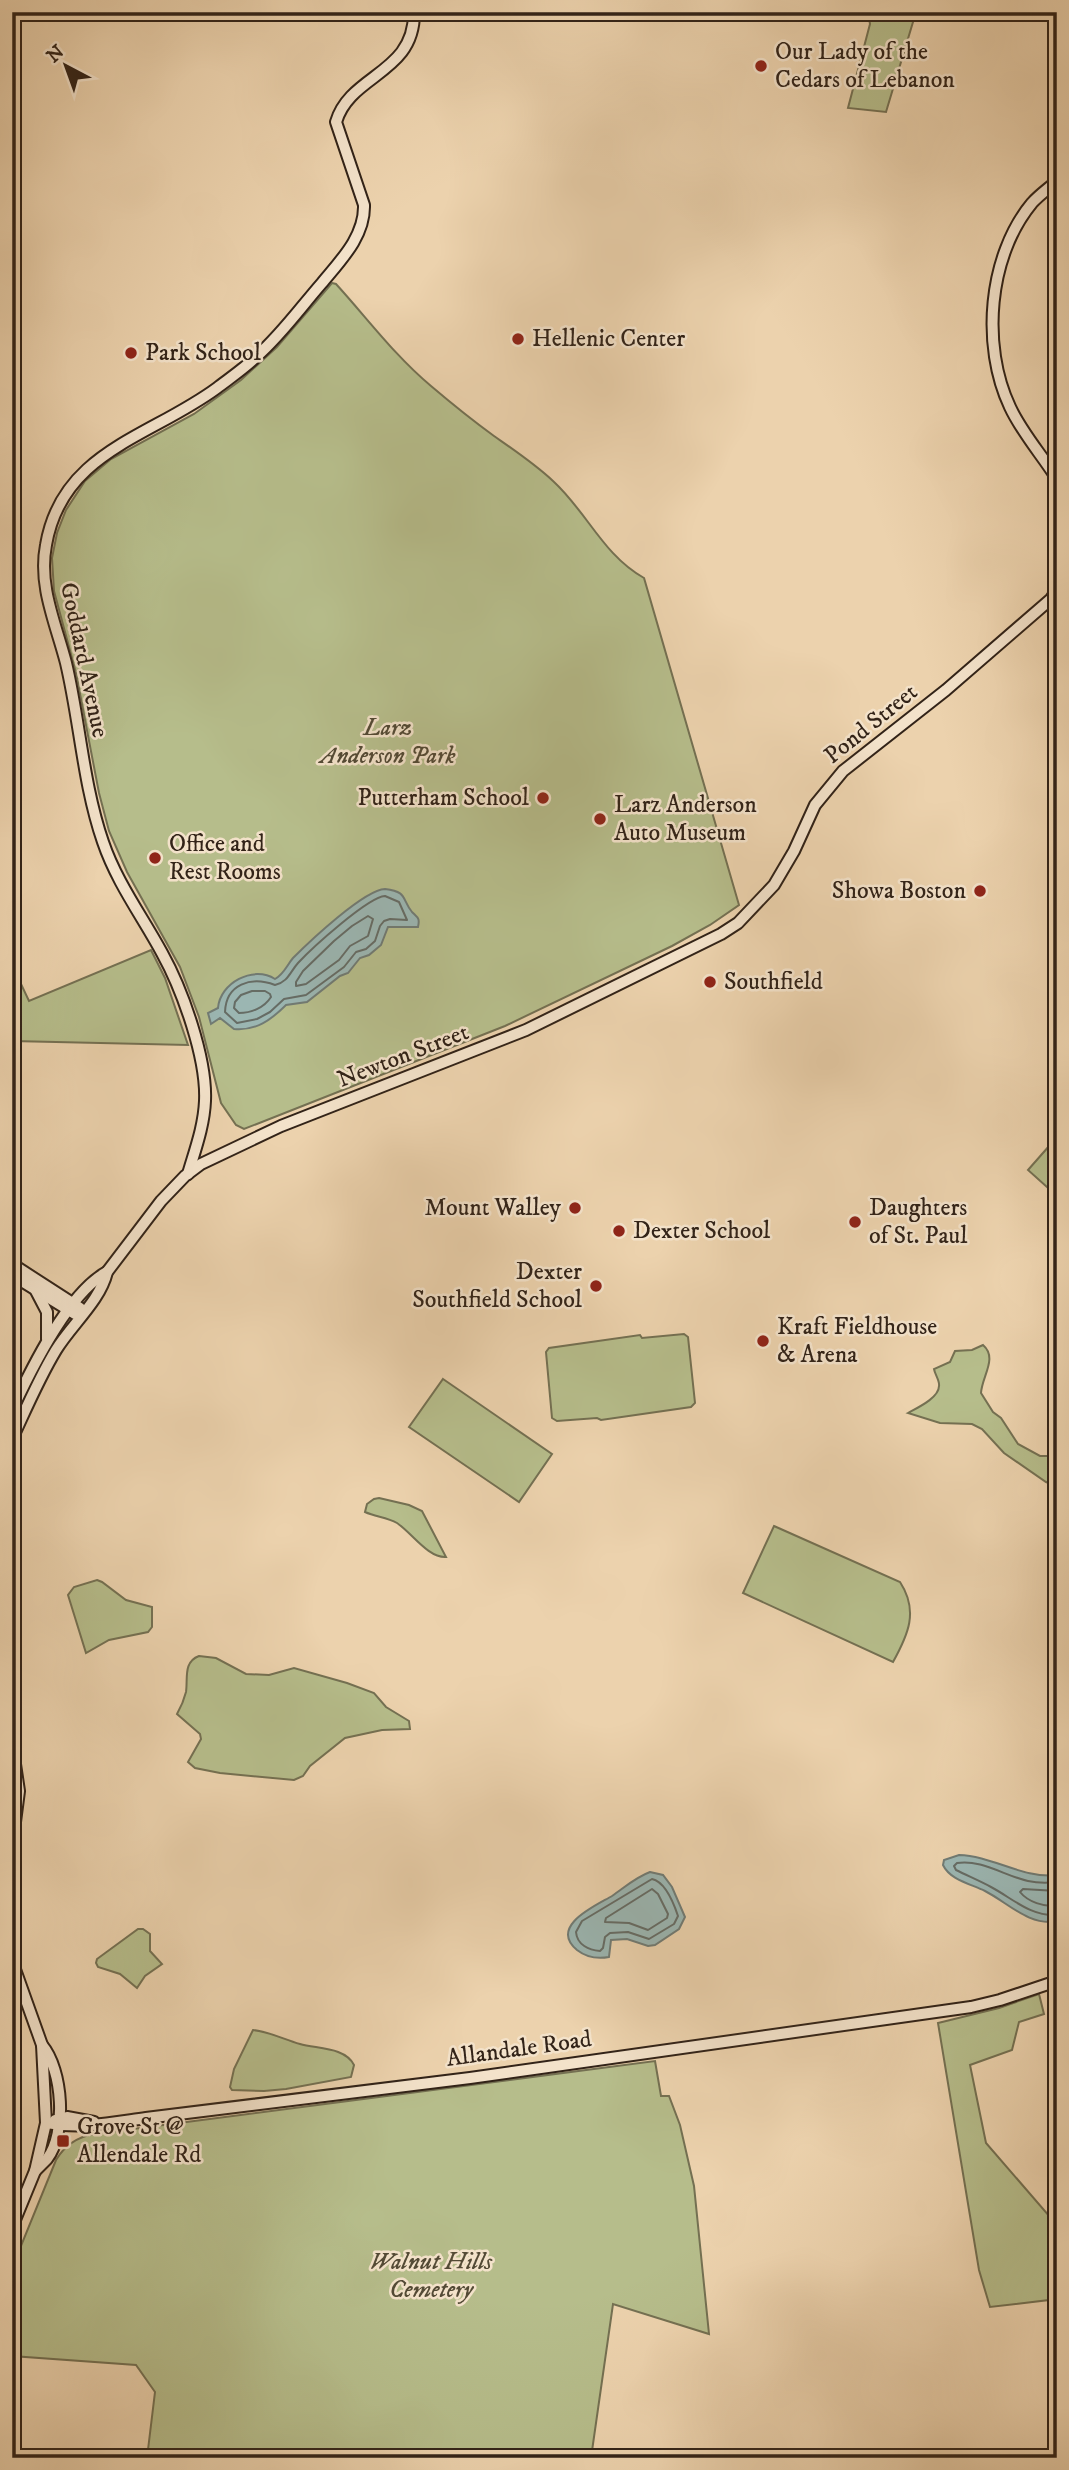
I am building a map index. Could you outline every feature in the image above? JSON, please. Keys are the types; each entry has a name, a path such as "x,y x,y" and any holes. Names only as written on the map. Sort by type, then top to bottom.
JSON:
{"main road":[{"name":"Goddard Avenue","path":"188,1174 202,1123 205,1103 204,1071 191,1024 173,976 163,954 119,881 98,827 88,789 66,663 45,588 45,546 54,517 66,492 85,470 104,453 195,403 257,356 333,269 355,239 365,217 365,205 337,122 340,111 353,96 397,60 414,32 414,12"},
{"path":"1057,181 1034,200 1015,231 994,293 992,318 998,373 1007,400 1022,429 1057,479"},
{"name":"Pond Street","path":"744,917 774,886 794,851 814,805 843,771 946,690 1051,599 1057,590"},
{"name":"Newton Street","path":"12,1439 49,1362 95,1279 107,1272 162,1201 188,1174 222,1153 281,1126 526,1030 721,934 744,917"},
{"path":"12,1264 77,1310"},
{"path":"12,1275 77,1310"},
{"path":"35,1288 47,1312 46,1342"},
{"name":"Newton Street","path":"12,1410 46,1342 77,1310"},
{"path":"12,1744 19,1791 12,1845"},
{"path":"12,1942 13,1962 42,2045 46,2123 35,2171 12,2227"},
{"name":"Allandale Road","path":"46,2123 59,2122 67,2117 111,2123 470,2078 933,2012 1000,2000 1057,1981"},
{"path":"35,2171 48,2158 59,2122 58,2082 50,2054 42,2045"}],"green space":[{"path":"868,12 916,12 886,112 848,108 870,24"},
{"name":"Larz Anderson Park","path":"332,283 336,284 393,350 418,374 470,418 553,481 617,558 644,578 739,905 672,946 505,1026 244,1129 236,1125 221,1103 199,1017 180,967 127,872 109,831 76,673 54,591 52,558 57,533 66,510 85,481 111,459 194,414 241,380 277,347"},
{"path":"151,950 165,978 188,1045 12,1041 12,965 29,1001"},
{"path":"1057,1137 1057,1196 1028,1170"},
{"path":"684,1334 688,1337 695,1403 691,1407 601,1420 557,1421 552,1418 546,1352 549,1348 640,1335 642,1338"},
{"path":"983,1345 989,1361 981,1393 1018,1444 1040,1456 1057,1456 1057,1486 1046,1482 1004,1453 982,1429 972,1424 940,1423 908,1413 927,1402 938,1390 939,1382 934,1369 950,1362 955,1351 972,1350"},
{"path":"443,1379 552,1454 519,1502 409,1427"},
{"path":"379,1498 422,1511 446,1557 433,1554 397,1523 365,1512 367,1504"},
{"path":"774,1526 900,1582 906,1593 910,1613 907,1632 893,1662 743,1593"},
{"path":"97,1580 126,1600 152,1607 152,1627 148,1632 109,1640 86,1653 68,1595 74,1587"},
{"path":"199,1656 216,1658 246,1674 269,1675 294,1668 347,1683 374,1693 386,1707 409,1721 410,1729 382,1730 345,1738 310,1766 303,1776 294,1780 195,1768 188,1762 201,1739 200,1734 177,1714 186,1692 188,1666"},
{"path":"138,1929 150,1934 150,1951 162,1964 145,1976 137,1988 120,1974 98,1967 96,1963 97,1959"},
{"path":"1039,1994 1044,2014 1019,2022 1012,2050 970,2065 986,2143 1057,2225 1057,2299 990,2307 979,2270 938,2023 999,2008"},
{"path":"253,2030 344,2055 354,2065 351,2077 286,2089 232,2090 230,2087 234,2069"},
{"name":"Walnut Hills Cemetery","path":"655,2061 661,2096 669,2096 680,2125 694,2186 709,2334 613,2304 591,2458 147,2458 155,2392 136,2365 12,2356 12,2269 56,2160 67,2146 82,2137"}],"water":[{"path":"385,889 403,896 418,918 418,927 388,927 381,945 369,955 360,958 348,973 340,976 307,1002 286,1005 263,1023 234,1029 220,1018 211,1024 208,1013 218,1008 220,999 231,984 248,975 266,975 275,979 293,958 338,917 364,898"},
{"path":"959,1855 984,1859 1032,1874 1057,1875 1057,1921 1047,1922 1028,1917 985,1891 956,1878 943,1865 944,1860"},
{"path":"650,1872 663,1875 672,1887 685,1917 679,1929 655,1945 648,1946 627,1939 611,1940 609,1957 592,1957 577,1950 568,1933 578,1917"}],"place":[{"name":"Our Lady of the Cedars of Lebanon","path":"761,66"},
{"name":"Hellenic Center","path":"518,339"},
{"name":"Park School","path":"131,353"},
{"name":"Putterham School","path":"543,798"},
{"name":"Larz Anderson Auto Museum","path":"600,819"},
{"name":"Office and Rest Rooms","path":"155,858"},
{"name":"Showa Boston","path":"980,891"},
{"name":"Southfield","path":"710,982"},
{"name":"Mount Walley","path":"575,1208"},
{"name":"Daughters of St. Paul","path":"855,1222"},
{"name":"Dexter School","path":"619,1231"},
{"name":"Dexter Southfield School","path":"596,1286"},
{"name":"Kraft Fieldhouse & Arena","path":"763,1341"},
{"name":"Grove St @ Allendale Rd","path":"63,2141"}]}
